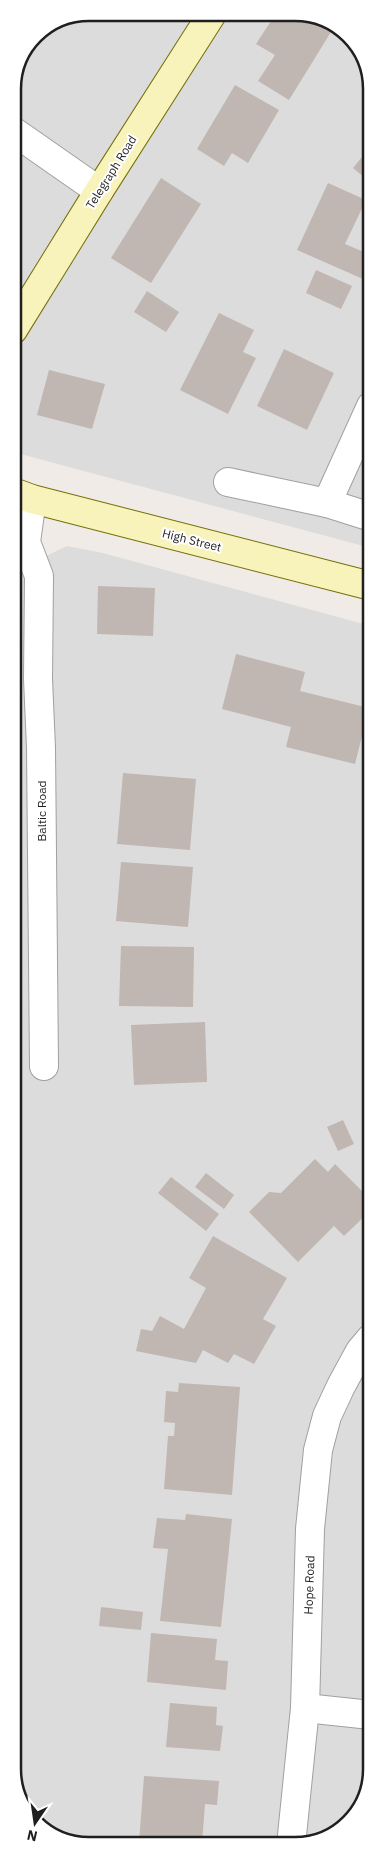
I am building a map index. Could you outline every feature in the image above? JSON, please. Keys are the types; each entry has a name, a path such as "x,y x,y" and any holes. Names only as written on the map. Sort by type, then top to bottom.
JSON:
{"street":[{"name":"Telegraph Road","path":"21,317 208,21"},
{"path":"21,137 99,191"},
{"path":"327,503 363,424"},
{"path":"228,482 327,503 363,514"},
{"name":"Baltic Road","path":"23,496 26,542 22,555 39,576 38,679 41,748 44,1066"},
{"name":"High Street","path":"23,496 363,584"},
{"name":"Hope Road","path":"292,1837 305,1708 310,1529 318,1450 327,1416 341,1386 363,1347"},
{"path":"305,1708 363,1714"}],"shaded area":[{"path":"90,21 294,21 316,25 329,30 354,55 358,63 363,90 363,546 21,454 21,85 28,59 35,48 55,30 68,25"},
{"path":"67,546 103,553 363,624 363,1773 358,1795 343,1817 325,1830 303,1836 90,1837 76,1835 60,1830 60,1798 28,1798 22,1777 21,564 27,565"}],"building":[{"path":"271,21 308,23 331,32 289,100 258,81 275,55 256,44"},
{"path":"235,85 279,110 248,163 232,153 224,166 197,149"},
{"path":"363,156 363,176 353,168"},
{"path":"161,178 201,204 151,283 111,258"},
{"path":"328,183 363,199 363,206 345,244 363,252 363,279 297,250"},
{"path":"316,270 352,286 341,309 306,293"},
{"path":"147,291 179,312 166,332 134,312"},
{"path":"219,313 254,330 243,352 256,358 228,414 180,390"},
{"path":"284,349 334,373 307,430 257,406"},
{"path":"49,370 105,384 92,429 37,415"},
{"path":"98,586 155,588 153,636 97,634"},
{"path":"236,654 305,672 300,691 363,707 363,732 355,764 286,747 291,727 222,709"},
{"path":"123,773 196,779 190,850 117,844"},
{"path":"121,862 193,867 188,927 116,921"},
{"path":"121,946 194,947 193,1007 119,1006"},
{"path":"205,1022 207,1082 134,1085 131,1025"},
{"path":"343,1120 354,1144 338,1151 327,1127"},
{"path":"315,1159 328,1172 335,1164 363,1192 363,1218 344,1236 334,1226 298,1262 249,1212 269,1192 281,1193"},
{"path":"206,1173 234,1195 224,1209 195,1187"},
{"path":"171,1177 219,1214 206,1231 158,1193"},
{"path":"213,1236 287,1278 263,1319 276,1326 254,1364 234,1354 228,1363 203,1350 196,1363 136,1351 141,1329 152,1331 160,1316 184,1329 206,1288 189,1278"},
{"path":"179,1383 240,1387 232,1495 164,1489 168,1436 174,1436 175,1423 164,1422 166,1391 178,1392"},
{"path":"186,1514 232,1519 221,1627 160,1621 168,1549 153,1548 157,1518 185,1520"},
{"path":"101,1607 143,1612 141,1630 99,1626"},
{"path":"151,1633 217,1639 215,1660 228,1661 226,1690 147,1682"},
{"path":"170,1703 217,1707 216,1725 223,1726 220,1751 166,1747"},
{"path":"144,1776 219,1781 217,1805 205,1804 203,1837 139,1837"}]}
